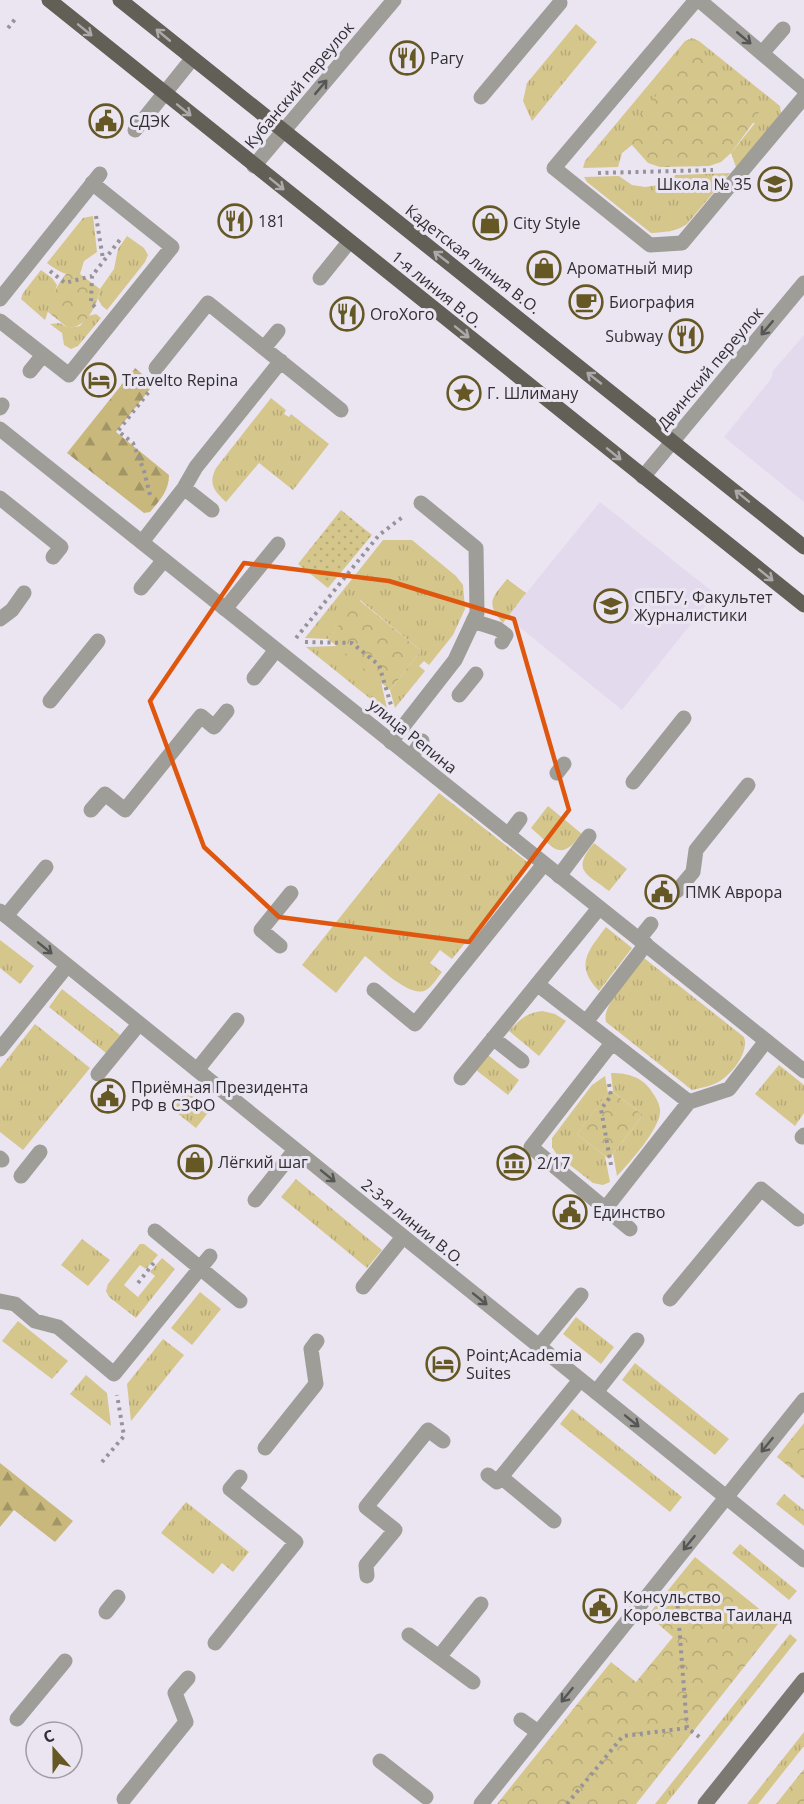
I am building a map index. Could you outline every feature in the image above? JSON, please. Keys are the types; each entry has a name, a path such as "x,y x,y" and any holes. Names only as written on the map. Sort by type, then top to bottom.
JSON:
{"main road":[{"name":"1-я линия В.О.","path":"49,0 804,605"},
{"name":"Кадетская линия В.О.","path":"120,0 804,546"},
{"path":"705,1804 804,1680"}],"street":[{"name":"Кубанский переулок","path":"254,166 394,0"},
{"path":"804,89 697,0 554,168 650,245 682,243 804,97"},
{"path":"481,97 560,3"},
{"path":"762,53 783,29"},
{"path":"135,130 192,59"},
{"path":"0,299 96,179 137,219 172,247 69,375 0,321"},
{"path":"320,278 349,242"},
{"name":"Двинский переулок","path":"643,477 804,283"},
{"path":"156,368 208,303 341,410"},
{"path":"264,348 278,331"},
{"path":"30,371 43,355"},
{"path":"142,542 184,488 196,467 281,362"},
{"name":"улица Репина","path":"0,429 71,492 142,542 804,1071"},
{"path":"184,488 212,510"},
{"path":"0,498 44,526 61,547 53,557"},
{"path":"391,742 455,660 477,613 476,548 421,503"},
{"path":"225,609 278,544"},
{"path":"141,588 164,560"},
{"path":"0,619 12,610 24,593"},
{"path":"473,621 498,629 507,635 502,642"},
{"path":"50,701 98,641"},
{"path":"254,678 280,652"},
{"path":"459,695 476,674"},
{"path":"91,810 105,794 125,810 201,716 214,727 227,711"},
{"path":"633,782 684,718"},
{"path":"411,757 422,741"},
{"path":"677,891 693,872 696,850 748,785"},
{"path":"508,835 520,819"},
{"path":"559,876 589,836"},
{"path":"374,990 415,1024 544,864"},
{"path":"3,914 46,867"},
{"path":"280,946 261,930 291,893"},
{"path":"461,1078 599,908"},
{"name":"2-3-я линии В.О.","path":"3,914 804,1560"},
{"path":"586,1022 643,942 651,924"},
{"path":"0,1049 67,966"},
{"path":"537,984 586,1022 609,1047 688,1102"},
{"path":"197,1070 237,1020"},
{"path":"98,1074 139,1024"},
{"path":"493,1038 522,1061"},
{"path":"605,1209 688,1102 729,1089 766,1041"},
{"path":"609,1047 531,1147 630,1229"},
{"path":"255,1200 295,1150"},
{"path":"21,1176 40,1152"},
{"path":"670,1299 761,1189 798,1219"},
{"path":"155,1231 205,1262 240,1301"},
{"path":"363,1287 403,1236"},
{"path":"0,1301 15,1304 35,1321 58,1327 114,1374 205,1262"},
{"path":"539,1346 580,1295"},
{"path":"596,1392 637,1340"},
{"path":"265,1448 316,1384 311,1349 317,1341"},
{"path":"554,1521 494,1476 580,1380"},
{"path":"481,1804 804,1400"},
{"path":"367,1576 366,1565 395,1530 366,1507 428,1430 443,1442"},
{"path":"215,1643 296,1542 230,1489 240,1478"},
{"path":"106,1612 118,1597"},
{"path":"439,1657 481,1605"},
{"path":"409,1635 473,1682"},
{"path":"17,1719 65,1661"},
{"path":"124,1799 186,1722 175,1693 188,1678"},
{"path":"521,1719 538,1732"},
{"path":"381,1761 426,1797"}],"path":[{"path":"8,28 16,18"},
{"path":"572,181 579,173 732,170 739,175"},
{"path":"96,179 103,260"},
{"path":"112,321 91,303 92,276 137,219"},
{"path":"33,257 65,283 92,276"},
{"path":"154,526 144,471 133,443 118,431 157,382 156,368"},
{"path":"280,652 379,536 421,503"},
{"path":"280,652 304,642 352,643 379,665 392,711 391,742"},
{"path":"609,1047 611,1096 601,1109 616,1195"},
{"path":"102,1462 124,1436 114,1374"},
{"path":"676,1587 687,1728"},
{"path":"567,1804 623,1736 687,1728 701,1738"}],"highlighted area":[{"path":"244,563 389,581 514,619 569,810 469,942 279,917 204,847 150,701"}],"shaded area":[{"path":"804,335 804,502 724,437 771,379 773,371"},
{"name":"СПБГУ, Факультет Журналистики","path":"600,502 715,594 622,710 507,617"}],"green space":[{"path":"576,24 597,42 532,121 523,101 527,83"},
{"path":"692,38 699,41 780,106 781,114 736,167 731,153 755,123 632,131 632,145 622,153 618,167 583,168 585,161 685,41"},
{"path":"694,54 702,57 753,99 759,110 758,116 731,153 721,162 709,166 660,167 648,163 632,145 632,131 637,119 688,57"},
{"path":"730,173 687,224 674,230 651,233 587,182 584,177 619,176 632,185 645,187 659,185 676,175"},
{"path":"93,216 97,252 84,261 80,274 66,274 47,263 83,218"},
{"path":"127,236 144,248 148,255 107,310 98,299 100,289 114,269 118,249"},
{"path":"41,270 57,285 45,320 21,299"},
{"path":"66,274 80,274 100,289 90,315 80,324 68,328 48,312 54,292"},
{"path":"96,314 101,318 78,346 71,349 64,345 62,333 50,324 60,323 68,328 80,326 88,316"},
{"path":"135,368 154,384 116,432 169,475 163,495 150,512 144,513 67,453"},
{"path":"271,398 286,410 284,414 289,417 291,414 329,444 293,490 259,463 226,502 213,487 212,479 216,468"},
{"path":"341,510 372,535 328,588 298,564"},
{"path":"383,540 412,540 456,576 463,585 465,609 453,635 429,665 424,661 419,666 425,671 395,708 390,690 421,651 360,600 328,639 305,638"},
{"path":"507,579 526,593 503,623 492,605 494,596"},
{"path":"359,600 421,651 390,690 328,639"},
{"path":"337,646 381,682 388,713 306,647"},
{"path":"439,793 530,864 452,959 440,950 430,963 442,972 428,989 419,991 403,986 365,956 336,993 302,965"},
{"path":"548,806 582,834 568,848 557,849 531,828"},
{"path":"594,843 627,869 609,891 584,871 583,860"},
{"path":"606,927 632,948 599,991 591,982 585,966 589,951"},
{"path":"0,940 34,966 20,984 0,968"},
{"path":"644,958 744,1037 744,1049 739,1062 720,1081 692,1090 606,1022 608,1007 613,998"},
{"path":"62,989 120,1035 106,1053 49,1007"},
{"path":"542,1011 555,1014 566,1021 539,1056 509,1031 524,1017"},
{"path":"35,1024 90,1068 23,1150 0,1132 0,1068"},
{"path":"488,1055 519,1080 508,1095 476,1070"},
{"path":"779,1065 804,1085 804,1113 795,1126 755,1094"},
{"path":"611,1073 640,1079 655,1096 660,1109 656,1125 650,1135 617,1176 613,1154 643,1115 613,1092"},
{"path":"605,1076 608,1093 577,1134 605,1156 610,1182 603,1185 593,1183 557,1155 552,1147 552,1138 592,1085"},
{"path":"610,1090 643,1115 609,1159 577,1134"},
{"path":"186,1091 210,1110 196,1128 172,1109"},
{"path":"296,1179 382,1250 367,1268 281,1197"},
{"path":"82,1239 110,1260 88,1286 61,1265"},
{"path":"140,1244 144,1244 158,1255 146,1269 140,1265 124,1285 138,1297 155,1276 150,1272 162,1258 175,1269 136,1318 109,1297 106,1291 108,1284"},
{"path":"200,1292 221,1309 192,1345 171,1328"},
{"path":"576,1317 614,1347 601,1364 563,1334"},
{"path":"18,1321 68,1361 52,1379 2,1341"},
{"path":"163,1339 184,1355 131,1421 127,1384"},
{"path":"635,1363 729,1439 715,1455 622,1380"},
{"path":"86,1375 107,1393 111,1426 70,1394"},
{"path":"572,1409 682,1497 670,1512 560,1424"},
{"path":"804,1423 804,1479 777,1457"},
{"path":"0,1463 73,1521 55,1542 14,1510 0,1527"},
{"path":"784,1494 804,1510 804,1526 776,1504"},
{"path":"186,1502 249,1552 233,1572 222,1563 213,1574 161,1533"},
{"path":"740,1544 797,1591 789,1600 732,1553"},
{"path":"695,1557 778,1624 636,1804 497,1804 611,1662 636,1682 673,1637 648,1615"},
{"path":"790,1634 797,1640 666,1804 655,1804"},
{"path":"804,1732 804,1746 758,1804 747,1804"},
{"path":"804,1769 804,1804 776,1804"}],"place":[{"name":"Рагу","path":"407,58"},
{"name":"СДЭК","path":"106,121"},
{"name":"Школа № 35","path":"775,184"},
{"name":"181","path":"235,221"},
{"name":"City Style","path":"490,223"},
{"name":"Ароматный мир","path":"544,268"},
{"name":"Биография","path":"586,302"},
{"name":"ОгоХого","path":"347,314"},
{"name":"Subway","path":"686,336"},
{"name":"Travelto Repina","path":"99,380"},
{"name":"Г. Шлиману","path":"464,393"},
{"name":"СПБГУ, Факультет Журналистики","path":"611,606"},
{"name":"ПМК Аврора","path":"662,892"},
{"name":"Приёмная Президента РФ в СЗФО","path":"108,1096"},
{"name":"Лёгкий шаг","path":"195,1162"},
{"name":"2/17","path":"514,1163"},
{"name":"Единство","path":"570,1212"},
{"name":"Point;Academia Suites","path":"443,1364"},
{"name":"Консульство Королевства Таиланд","path":"600,1606"}]}
